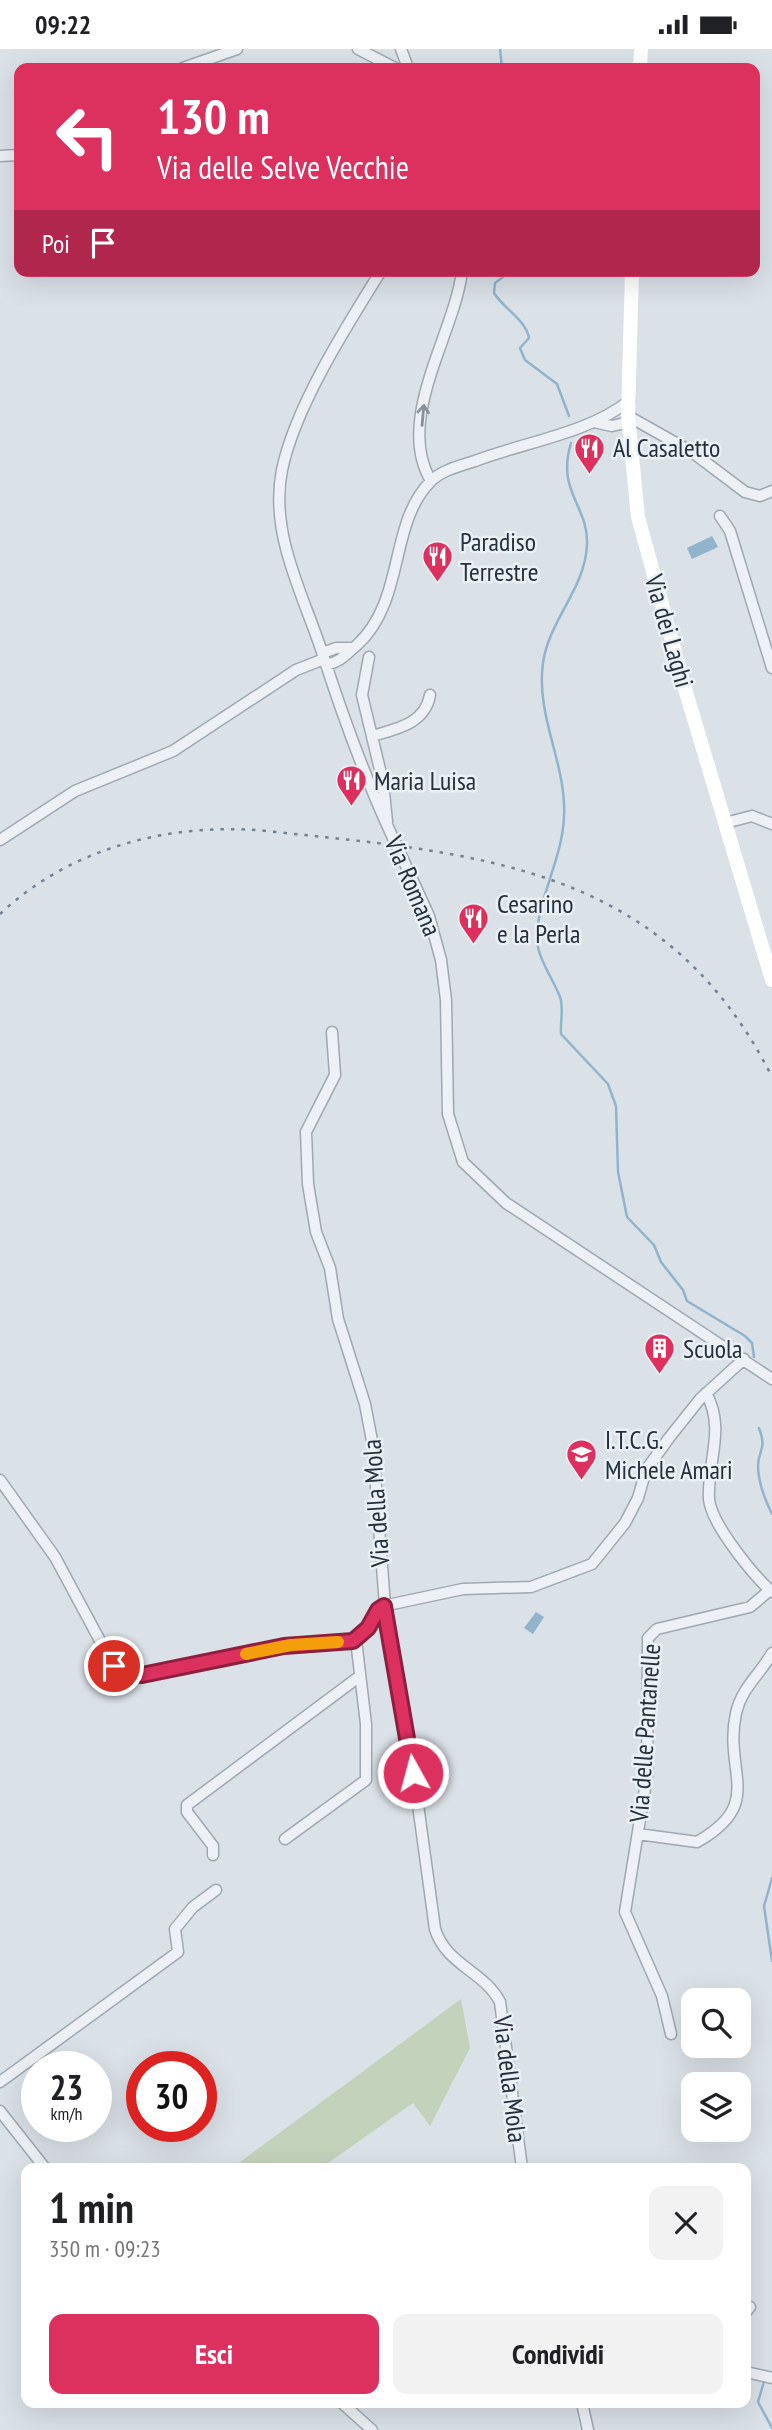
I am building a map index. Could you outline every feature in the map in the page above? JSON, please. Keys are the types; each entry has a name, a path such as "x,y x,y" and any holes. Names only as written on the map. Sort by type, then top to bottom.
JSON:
{"main road":[{"name":"Via dei Laghi","path":"632,277 626,412 634,490 643,538 772,980"}],"street":[{"path":"197,63 237,49"},
{"path":"358,49 385,63"},
{"name":"Via Romana","path":"378,277 304,407 290,441 281,479 280,512 294,574 363,772 429,916 442,960 448,1114 463,1162 506,1203 638,1293 772,1379"},
{"path":"431,481 422,453 424,399 427,379 453,313 461,277"},
{"path":"0,840 75,791 173,751 296,670 324,659 336,648 353,648 370,632 383,610 411,517 431,481 444,473 482,458 626,412 692,452 745,492 760,496 772,491"},
{"path":"612,426 626,412"},
{"path":"594,422 612,426 629,438"},
{"path":"720,516 730,531 772,669"},
{"path":"369,657 362,695 385,789 387,825"},
{"path":"372,736 415,720 429,704 430,695"},
{"path":"725,823 752,816 772,824"},
{"name":"Via della Mola","path":"332,1032 335,1075 306,1132 308,1184 316,1232 330,1268 338,1319 369,1421 381,1512 380,1565 384,1606 409,1739 435,1929 447,1952 487,1983 500,2002 521,2163"},
{"path":"0,1480 49,1547 109,1658 124,1673 142,1675 284,1646 356,1640 384,1606 463,1589 531,1587 592,1564 631,1513 648,1467 706,1393 744,1359"},
{"name":"Via delle Pantanelle","path":"671,2034 663,1996 625,1913 648,1763 649,1635 657,1629 750,1607 771,1591 724,1535 711,1511 710,1469 717,1425 714,1409 706,1393"},
{"path":"285,1839 366,1780 366,1724 356,1640"},
{"name":"Via delle Pantanelle","path":"638,1835 697,1842 726,1823 737,1801 733,1745 736,1714 742,1692 772,1653"},
{"path":"213,1855 213,1846 187,1812 187,1804 360,1676"},
{"path":"0,2082 177,1953 180,1948 176,1929 190,1910 216,1890"},
{"path":"0,2111 41,2163"},
{"path":"348,2408 372,2430"},
{"path":"583,2408 588,2430"}],"green space":[{"path":"461,1999 470,2048 430,2126 413,2103 328,2163 239,2163"}],"water":[{"path":"712,536 718,547 692,559 687,548"},
{"path":"536,1612 544,1617 533,1634 524,1628"}],"waterway":[{"path":"500,49 501,63"},
{"path":"503,277 495,283 494,293 524,325 529,338 520,348 525,360 557,384 569,416"},
{"path":"571,443 567,474 583,520 587,545 580,576 552,633 543,663 543,699 562,786 564,821 558,854 539,917 537,941 561,1001 561,1034 608,1084 616,1106 618,1172 627,1217 654,1245 661,1262 683,1290 687,1301 745,1336 752,1343 754,1357"},
{"path":"759,1428 762,1445 758,1465 759,1477 772,1514"},
{"path":"772,1878 764,1906 772,1961"},
{"path":"765,2378 758,2402 772,2428"}],"railway":[{"path":"0,914 27,891 87,857 119,845 187,831 257,830 412,848 485,861 554,881 617,910 676,950 727,1005 772,1077"}],"slow traffic":[{"path":"246,1654 291,1645 338,1642"}],"place":[{"name":"Al Casaletto","path":"590,475"},
{"name":"Paradiso Terrestre","path":"437,584"},
{"name":"Maria Luisa","path":"351,808"},
{"name":"Cesarino e la Perla","path":"474,946"},
{"name":"Scuola","path":"660,1376"},
{"name":"I.T.C.G. Michele Amari","path":"582,1482"}],"route":[{"path":"114,1666 127,1674 142,1675 284,1646 353,1641 368,1628 378,1610 384,1606 413,1773"}]}
